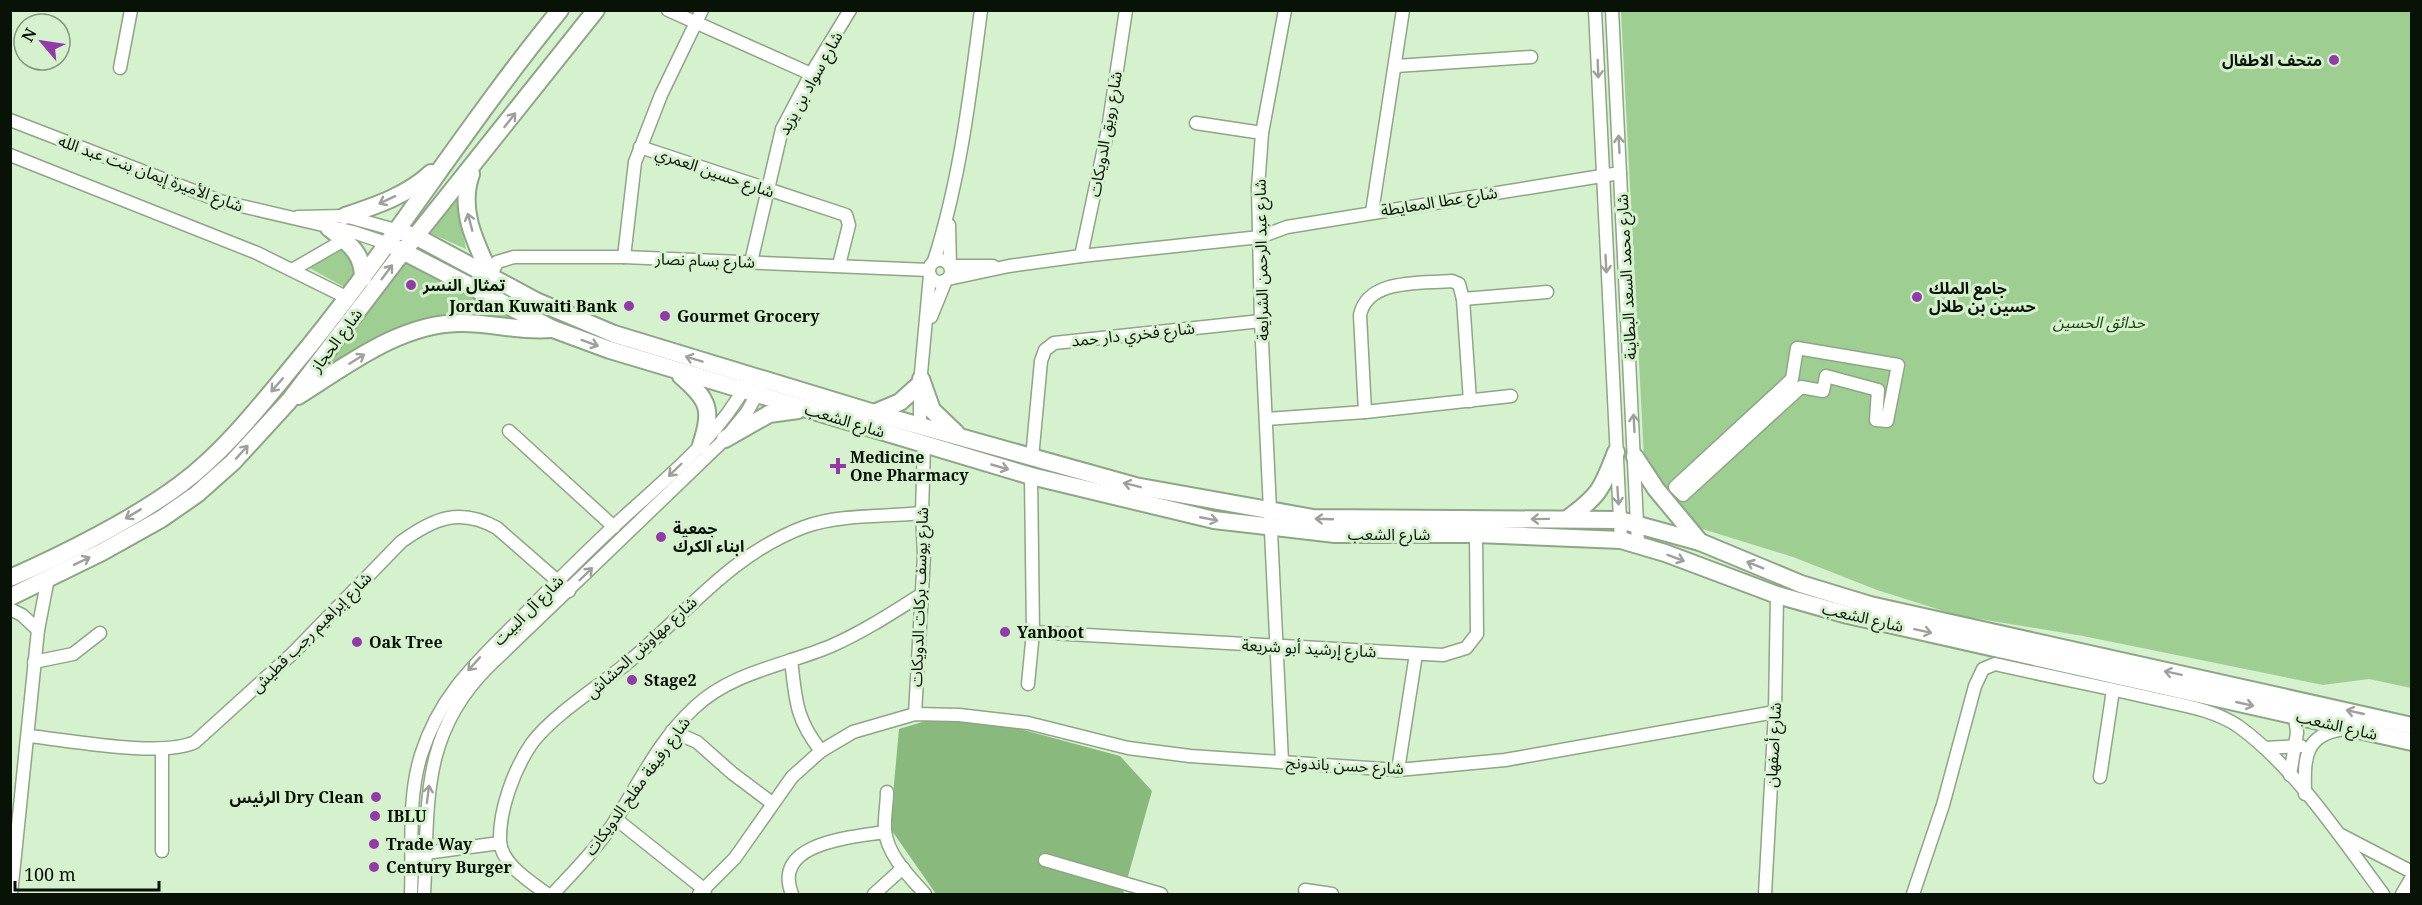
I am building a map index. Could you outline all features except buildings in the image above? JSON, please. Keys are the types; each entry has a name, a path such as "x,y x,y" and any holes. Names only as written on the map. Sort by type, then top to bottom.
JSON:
{"main road":[{"name":"شارع الحجاز","path":"10,578 117,524 182,484 215,455 348,298 394,237 451,153 560,10"},
{"name":"شارع الحجاز","path":"10,597 121,542 197,494 233,462 289,401 596,10"},
{"path":"345,216 376,206 419,183 451,153"},
{"path":"475,166 466,197 467,213 476,244 491,276"},
{"path":"329,228 358,253 362,262 363,278"},
{"name":"شارع الشعب","path":"394,237 417,237 536,301 583,323 819,411 1031,476 1214,520 1304,517 1365,520 1620,520 1700,542 1801,584 1848,599 2212,689 2295,715 2412,742"},
{"name":"شارع الشعب","path":"394,237 405,251 553,329 676,372 754,386 874,413 1032,458 1271,519 1363,535 1476,534 1621,540 1638,544 1777,595 1848,615 2212,689 2412,726"},
{"path":"289,401 374,349 425,328 458,323 536,331 553,329"},
{"path":"676,372 698,390 707,406 708,423 701,446"},
{"path":"874,413 900,402 920,381 932,410 961,438"},
{"path":"725,439 769,414 791,410 819,411"},
{"path":"1567,519 1596,496 1603,487 1616,452"},
{"path":"1635,457 1656,489 1700,542"}],"street":[{"path":"120,68 131,10"},
{"path":"668,10 811,74"},
{"path":"640,147 694,23 702,10"},
{"name":"شارع سواد بن يزيد","path":"751,262 779,136 811,74 850,10"},
{"path":"920,425 920,381 931,269 949,215 981,10"},
{"name":"شارع رويق الدويكات","path":"1081,256 1107,129 1126,10"},
{"name":"شارع عبد الرحمن الشرايعة","path":"1282,762 1261,321 1258,188 1262,133 1285,10"},
{"path":"1372,212 1404,10"},
{"name":"شارع محمد السعد البطاينة","path":"1595,10 1621,540"},
{"name":"شارع محمد السعد البطاينة","path":"1612,10 1639,524 1638,544"},
{"path":"1396,66 1532,57"},
{"name":"شارع الأميرة إيمان بنت عبد الله","path":"10,120 220,201 254,211 294,217 329,228 394,237"},
{"path":"1196,123 1262,133"},
{"name":"شارع حسين العمري","path":"624,257 632,179 640,147 846,215 849,225 839,265"},
{"path":"10,155 257,253 348,298"},
{"name":"شارع عطا المعايطة","path":"1260,237 1287,226 1620,173"},
{"path":"927,326 951,274 949,215"},
{"name":"شارع الأميرة إيمان بنت عبد الله","path":"294,217 345,216 394,237"},
{"path":"931,269 937,282 1009,266 1260,237"},
{"path":"292,270 344,240"},
{"name":"شارع بسام نصار","path":"491,276 497,262 508,257 624,257 931,269"},
{"path":"931,269 945,260 950,265 1009,266"},
{"path":"1365,412 1360,315 1362,304 1368,296 1390,287 1452,281 1459,284 1463,299 1470,401"},
{"path":"1463,299 1547,292"},
{"name":"شارع فخري دار حمد","path":"1032,458 1041,361 1049,346 1069,340 1261,321"},
{"path":"1797,348 1898,365 1887,421 1876,420 1878,390 1826,376 1823,391 1801,387 1683,495 1675,487 1792,379 1797,348"},
{"name":"شارع آل البيت","path":"424,894 426,809 434,760 461,699 471,684 725,439 747,412 754,386"},
{"name":"شارع آل البيت","path":"411,894 413,790 416,772 440,710 456,685 476,661 557,580 701,446 754,386"},
{"path":"1266,419 1365,412 1511,396"},
{"path":"509,431 614,527"},
{"name":"شارع يوسف بركات الدويكات","path":"915,714 922,594 924,444"},
{"path":"1028,684 1033,632 1031,476"},
{"name":"شارع مهاوش الحشاش","path":"500,843 503,818 515,775 536,738 628,663 730,567 806,526 844,519 922,513"},
{"name":"شارع إبراهيم رجب قطيش","path":"29,736 162,750 185,747 195,742 293,653 401,542 419,529 443,518 470,516 485,521 497,528 569,591"},
{"name":"شارع إرشيد أبو شريعة","path":"1033,632 1443,655 1461,650 1471,644 1478,634 1476,534"},
{"path":"11,894 29,736 34,662 48,578"},
{"name":"شارع رفيفة مفلح الدويكات","path":"553,894 592,851 616,819 672,731 695,706 721,688 831,646 869,627 922,594"},
{"name":"شارع أصفهان","path":"1765,894 1775,712 1777,595"},
{"path":"10,609 22,615 38,630"},
{"path":"34,662 73,654 100,633"},
{"path":"1398,770 1416,654"},
{"path":"791,660 794,693 802,726 821,751"},
{"path":"1913,894 1943,805 1975,686 1983,669 1995,664 2222,717 2237,725 2265,748 2290,775 2338,833 2383,894"},
{"path":"2100,777 2114,690"},
{"name":"شارع حسن باندونج","path":"915,714 959,715 1028,723 1143,750 1398,770 1504,760 1775,712"},
{"path":"616,819 702,892 735,858 792,777 821,751 853,732 915,714"},
{"path":"2290,775 2295,747 2297,722 2295,715"},
{"path":"2265,748 2311,745 2328,733 2353,729"},
{"path":"672,731 697,742 732,773 772,803"},
{"path":"2305,794 2305,762 2311,745"},
{"path":"162,750 162,851"},
{"path":"887,792 885,832 891,849 903,868 925,894"},
{"path":"792,894 789,882 791,870 810,847 885,832"},
{"path":"2338,833 2412,872"},
{"path":"411,854 426,854 500,843 505,858 547,894"},
{"path":"1045,860 1161,894"},
{"path":"874,894 903,868"},
{"path":"2402,894 2412,877"},
{"path":"1305,890 1332,894"}],"green space":[{"name":"حدائق الحسين","path":"1621,11 2411,11 2411,688 2369,679 2323,685 2083,636 1956,615 1877,590 1793,557 1696,527 1667,496 1644,459"},
{"path":"456,197 466,249 430,233"},
{"path":"338,246 349,253 357,272 346,288 304,265"},
{"path":"406,261 515,321 480,315 445,314 381,334 314,377"},
{"path":"929,720 997,723 1120,756 1152,791 1123,894 936,894 890,828 899,729"}],"place":[{"name":"متحف الاطفال","path":"2334,60"},
{"name":"تمثال النسر","path":"411,285"},
{"name":"جامع الملك حسين بن طلال","path":"1917,297"},
{"name":"Jordan Kuwaiti Bank","path":"629,306"},
{"name":"Gourmet Grocery","path":"665,316"},
{"name":"Medicine One Pharmacy","path":"838,466"},
{"name":"جمعية ابناء الكرك","path":"661,537"},
{"name":"Yanboot","path":"1005,632"},
{"name":"Oak Tree","path":"357,642"},
{"name":"Stage2","path":"632,680"},
{"name":"الرئيس Dry Clean","path":"376,797"},
{"name":"IBLU","path":"375,816"},
{"name":"Trade Way","path":"374,844"},
{"name":"Century Burger","path":"374,867"}]}
